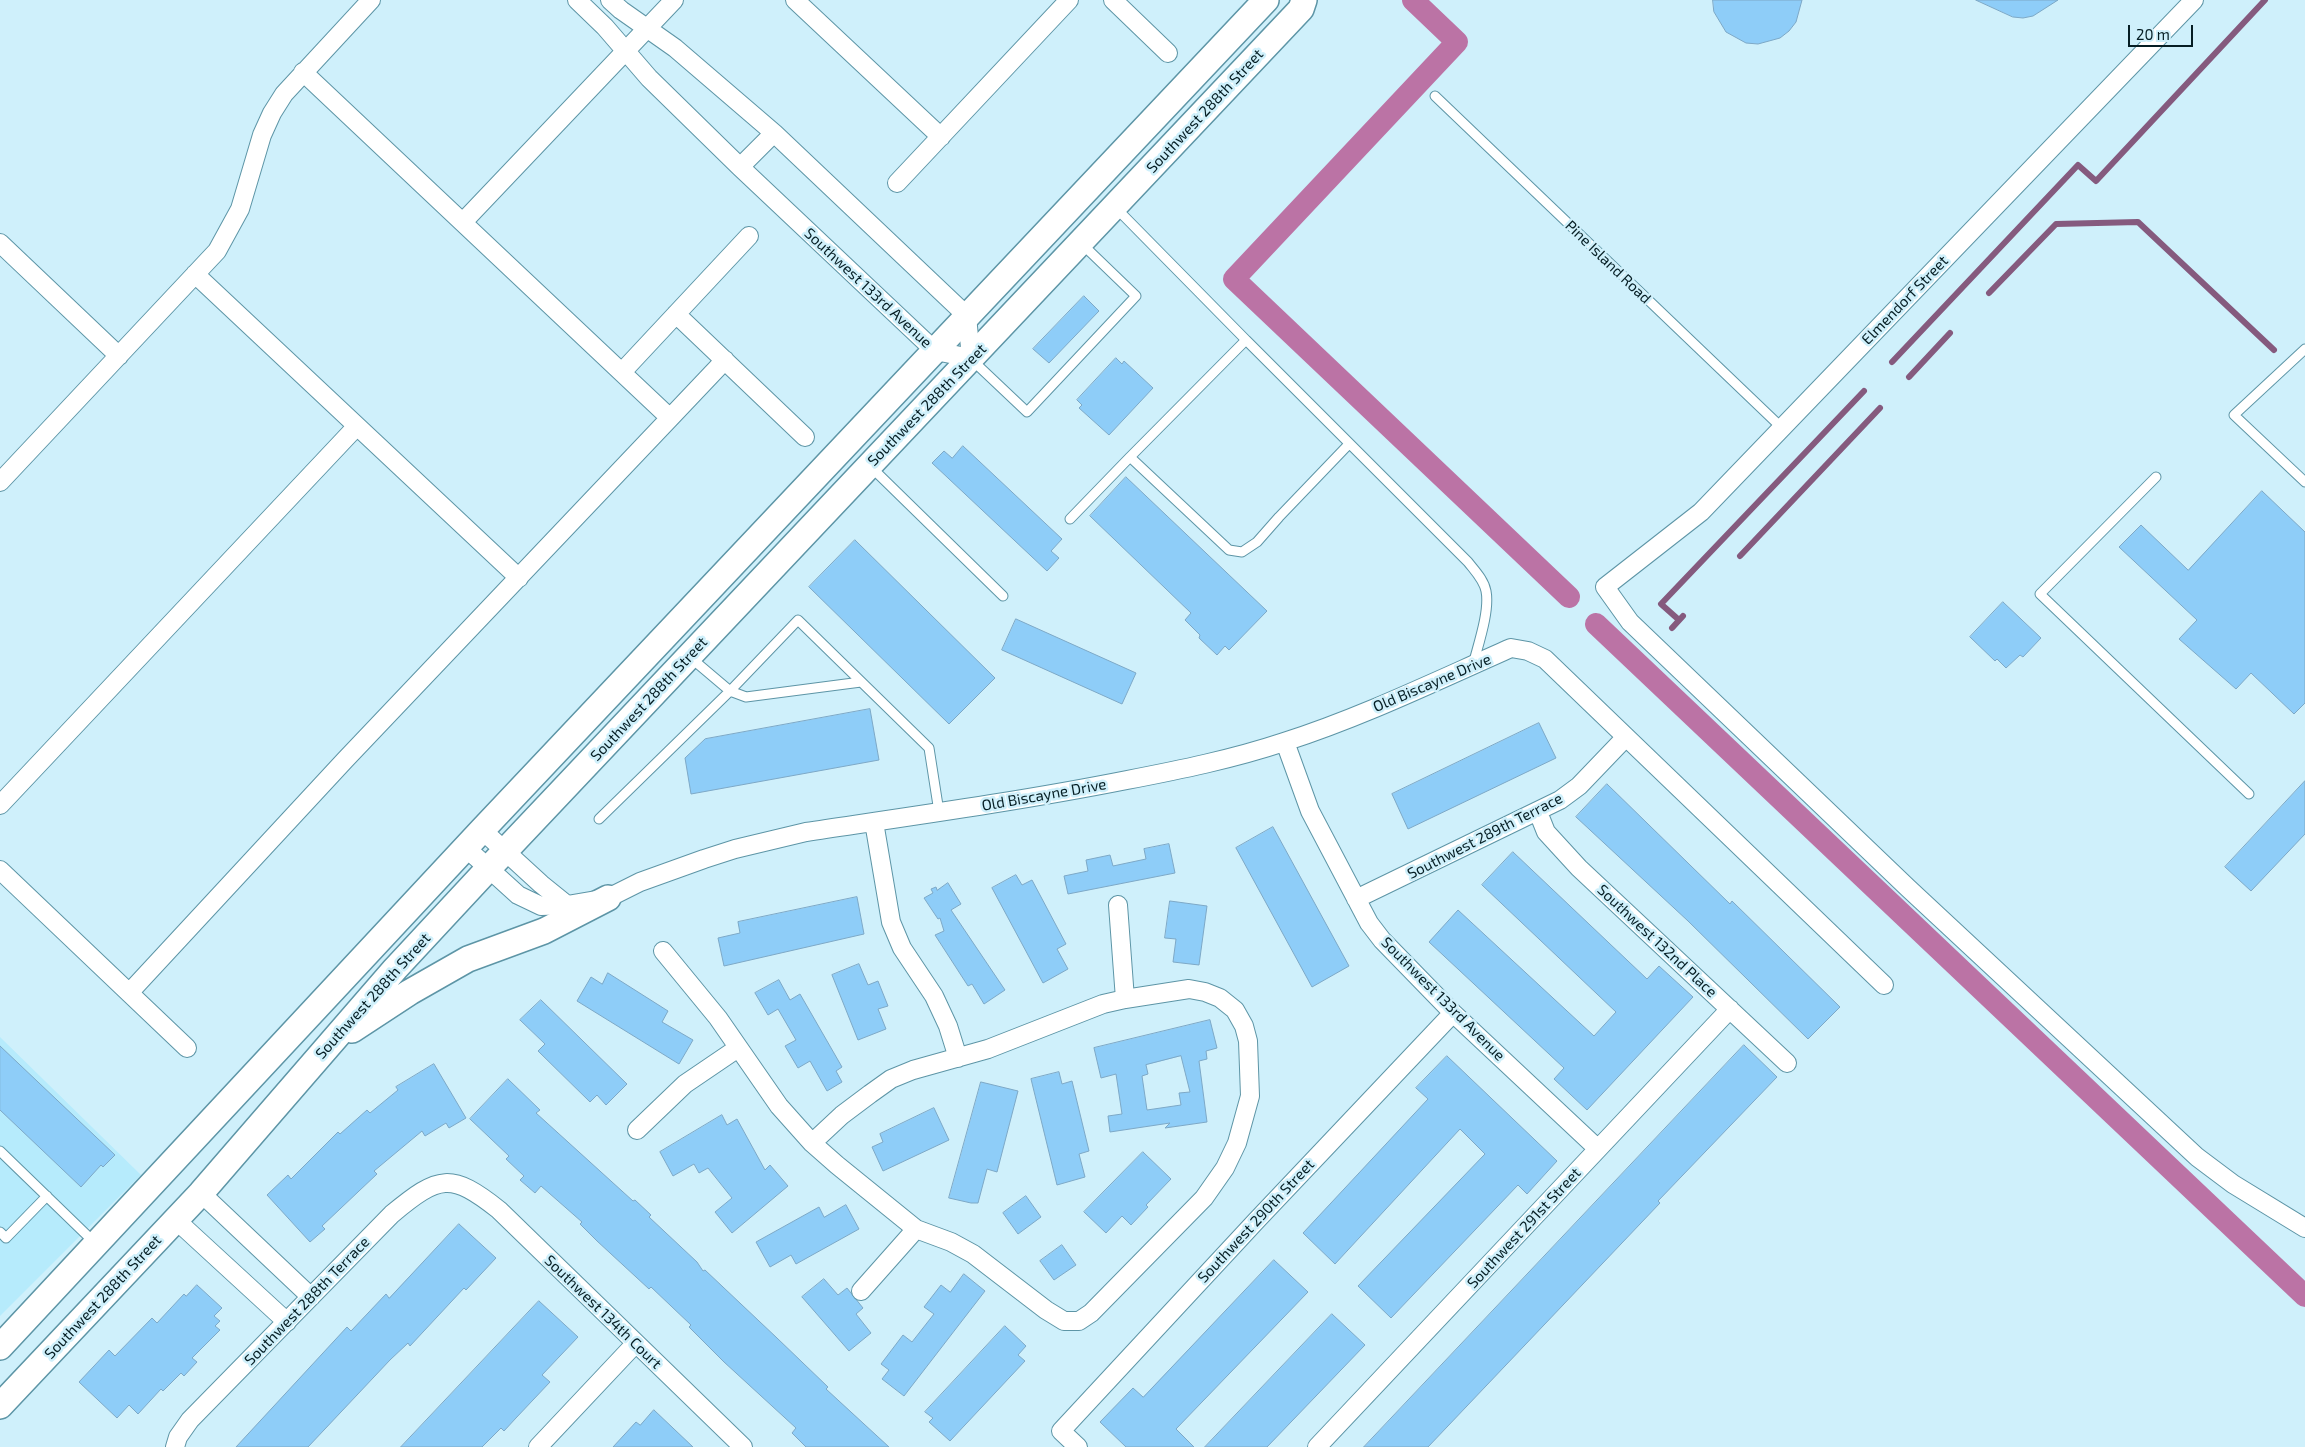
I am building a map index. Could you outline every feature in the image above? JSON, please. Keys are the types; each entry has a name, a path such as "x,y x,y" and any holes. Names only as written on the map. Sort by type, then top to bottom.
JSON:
{"main road":[{"name":"Southwest 288th Street","path":"0,1347 465,847 1266,0"},
{"name":"Southwest 288th Street","path":"0,1406 176,1220 395,969 1301,9 1304,0"},
{"path":"666,635 689,656"},
{"path":"330,1043 410,992 468,959 544,931 608,898"}],"street":[{"path":"0,482 217,251 230,230 248,188 262,134 272,113 284,94 303,72 371,0"},
{"name":"Southwest 133rd Avenue","path":"577,0 649,78 740,167 935,351 971,358"},
{"path":"610,0 621,10 675,48 774,133 967,316 971,358"},
{"path":"463,222 674,0"},
{"path":"795,0 941,137"},
{"path":"897,183 1069,0"},
{"path":"1113,0 1168,54"},
{"name":"Elmendorf Street","path":"2194,0 1701,512 1605,587 1637,628 1908,888 2197,1157 2232,1184 2305,1228"},
{"path":"303,72 670,418"},
{"path":"740,167 774,133"},
{"path":"622,372 749,236"},
{"path":"0,243 118,356"},
{"path":"195,274 519,578"},
{"path":"676,314 805,437"},
{"path":"129,993 345,760 725,360"},
{"path":"0,806 357,426"},
{"name":"Old Biscayne Drive","path":"465,847 488,869 529,902 541,906 568,905 608,898 666,872 735,849 806,832 939,812 1141,777 1285,742 1404,696 1511,648 1528,651 1545,660 1625,738"},
{"path":"1625,738 1884,985"},
{"name":"Southwest 289th Terrace","path":"1356,900 1560,800 1579,786 1625,738"},
{"name":"Southwest 133rd Avenue","path":"1285,742 1310,811 1369,923 1394,955 1598,1150"},
{"name":"Southwest 132nd Place","path":"1538,812 1546,832 1558,847 1787,1063"},
{"path":"874,822 891,922 902,948 934,996 948,1026 958,1058"},
{"path":"482,830 541,884 568,905"},
{"path":"0,870 187,1048"},
{"path":"1118,906 1125,999"},
{"path":"662,950 718,1018 779,1106 812,1143 916,1229 951,1242 973,1254 1046,1310 1064,1321 1078,1321 1091,1313 1204,1198 1225,1168 1237,1143 1250,1096 1250,1065 1244,1026 1235,1010 1220,998 1205,992 1188,989 1103,1004 1019,1038 958,1058 913,1070 891,1079 842,1115 812,1143"},
{"name":"Southwest 291st Street","path":"1317,1447 1730,1009"},
{"name":"Southwest 290th Street","path":"1078,1447 1061,1431 1453,1013"},
{"path":"637,1130 686,1084 738,1048"},
{"name":"Southwest 288th Terrace","path":"175,1447 178,1437 190,1420 375,1230 415,1194 431,1186 458,1183"},
{"name":"Southwest 134th Court","path":"458,1183 479,1194 499,1210 743,1447"},
{"path":"201,1192 311,1297"},
{"path":"176,1220 287,1322"},
{"path":"861,1291 916,1229"},
{"path":"538,1447 635,1344"}],"lane":[{"name":"Pine Island Road","path":"1435,96 1782,428"},
{"path":"1115,207 1480,576 1486,590 1487,602 1473,664"},
{"path":"971,358 1027,412 1136,296 1080,242"},
{"path":"1070,519 1246,340"},
{"path":"2305,349 2234,415 2305,482"},
{"path":"1130,457 1229,550 1242,552 1257,542 1349,444"},
{"path":"869,465 1003,596"},
{"path":"2156,477 2040,594 2250,794"},
{"path":"599,819 730,692 798,620 930,748 939,812"},
{"path":"689,656 730,692 746,697 861,682"},
{"path":"0,1151 96,1244"},
{"path":"2,1238 47,1196"}],"shaded area":[{"path":"0,1037 141,1175 0,1316"}],"building":[{"path":"1713,0 1802,0 1796,22 1789,31 1780,38 1758,44 1746,43 1726,32 1714,12"},
{"path":"1976,0 2058,0 2033,16 2023,18 2013,17"},
{"path":"1084,296 1099,311 1049,363 1033,349"},
{"path":"1116,358 1122,364 1124,361 1153,388 1109,435 1079,408 1082,405 1077,400"},
{"path":"963,446 1062,539 1051,551 1059,558 1047,571 932,463 944,451 952,458"},
{"path":"1126,477 1267,611 1229,650 1225,646 1217,655 1199,638 1200,635 1185,620 1191,613 1090,516"},
{"path":"2262,491 2305,532 2305,703 2294,714 2251,673 2236,689 2179,639 2197,620 2119,547 2141,525 2188,570"},
{"path":"855,540 995,678 949,724 809,587"},
{"path":"2003,602 2041,638 2023,657 2020,655 2006,668 1997,659 1995,661 1970,637"},
{"path":"1016,619 1136,673 1122,704 1002,650"},
{"path":"870,709 879,760 691,794 685,758 705,739"},
{"path":"1539,723 1556,758 1408,829 1392,794"},
{"path":"2305,781 2305,834 2251,891 2225,867"},
{"path":"1607,784 1730,904 1732,901 1840,1007 1808,1039 1688,921 1576,817"},
{"path":"1273,827 1349,966 1312,987 1236,848"},
{"path":"1169,844 1175,873 1068,894 1064,876 1088,871 1086,860 1110,855 1113,866 1146,859 1144,849"},
{"path":"1513,852 1647,979 1659,966 1693,997 1587,1110 1554,1079 1564,1068 1429,942 1458,910 1594,1036 1616,1012 1482,885"},
{"path":"1016,875 1022,885 1032,880 1066,944 1057,949 1068,969 1043,983 992,888"},
{"path":"948,883 961,904 951,910 1005,990 984,1004 972,984 968,986 935,935 944,931 940,918 938,919 924,898 933,893 931,889 936,887 937,890"},
{"path":"857,897 864,934 724,966 718,938 740,933 738,922"},
{"path":"1170,901 1207,906 1199,965 1173,962 1176,939 1165,938"},
{"path":"859,964 868,985 878,981 888,1006 878,1009 886,1029 858,1040 832,975"},
{"path":"608,973 668,1011 662,1022 693,1040 679,1064 577,1001 591,977 602,984"},
{"path":"779,980 790,1000 800,994 842,1067 836,1071 842,1082 827,1091 810,1061 798,1068 785,1046 796,1040 778,1009 768,1015 755,993"},
{"path":"541,1000 627,1084 606,1105 597,1095 590,1102 538,1051 545,1044 520,1020"},
{"path":"1210,1020 1217,1048 1206,1051 1207,1059 1199,1061 1207,1122 1165,1128 1170,1123 1110,1132 1108,1116 1122,1114 1116,1074 1101,1078 1094,1048","holes":["1181,1056 1190,1092 1179,1093 1181,1105 1147,1110 1142,1076 1148,1074 1146,1065"]},
{"path":"1744,1045 1777,1077 1658,1201 1660,1203 1428,1447 1364,1447"},
{"path":"0,1046 115,1155 103,1167 101,1165 81,1187 0,1110"},
{"path":"1447,1056 1557,1161 1527,1194 1518,1185 1391,1318 1358,1286 1485,1154 1460,1129 1335,1264 1303,1233 1428,1099 1416,1088"},
{"path":"434,1064 466,1118 449,1128 446,1123 425,1136 422,1131 374,1171 377,1174 322,1226 325,1229 310,1242 267,1195 288,1175 291,1179 338,1132 340,1134 367,1110 370,1113 398,1090 396,1087"},
{"path":"1059,1072 1062,1084 1072,1081 1089,1151 1079,1154 1085,1177 1057,1185 1031,1079"},
{"path":"508,1079 540,1110 536,1113 651,1215 649,1217 697,1262 703,1271 705,1270 777,1338 828,1387 826,1389 889,1447 806,1447 792,1433 796,1428 724,1362 689,1327 691,1325 651,1287 649,1289 597,1241 580,1224 582,1222 541,1186 535,1193 520,1180 524,1176 506,1159 509,1156 470,1119"},
{"path":"981,1082 1018,1091 997,1172 987,1169 978,1203 971,1203 949,1198"},
{"path":"934,1108 949,1140 883,1171 872,1147 883,1142 880,1134"},
{"path":"722,1115 727,1125 737,1119 765,1170 770,1165 788,1186 732,1233 715,1212 732,1198 708,1168 699,1173 694,1164 673,1176 660,1152"},
{"path":"1143,1152 1171,1179 1146,1205 1148,1207 1131,1225 1122,1216 1106,1233 1084,1212"},
{"path":"1026,1196 1041,1217 1018,1234 1003,1213"},
{"path":"846,1205 859,1229 796,1264 791,1255 770,1267 756,1242 819,1207 824,1217"},
{"path":"459,1224 496,1258 466,1290 464,1288 410,1346 408,1343 390,1360 308,1447 236,1447 347,1327 351,1331 386,1294 389,1298"},
{"path":"1062,1245 1076,1265 1054,1280 1040,1261"},
{"path":"1274,1260 1308,1292 1176,1429 1194,1447 1126,1447 1100,1422 1133,1388 1143,1397"},
{"path":"964,1274 985,1291 904,1396 882,1379 889,1370 881,1364 903,1335 912,1342 934,1314 924,1307 941,1285 950,1292"},
{"path":"824,1279 838,1295 847,1288 863,1308 856,1314 871,1333 849,1351 802,1297"},
{"path":"197,1285 222,1308 214,1316 220,1321 215,1326 220,1330 192,1358 197,1362 184,1376 181,1373 163,1391 161,1389 138,1414 129,1405 117,1418 79,1382 109,1350 115,1356 152,1318 157,1323 184,1294 186,1296"},
{"path":"539,1301 578,1337 542,1375 550,1382 504,1431 501,1428 482,1447 401,1447"},
{"path":"1332,1314 1365,1345 1267,1447 1205,1447"},
{"path":"1005,1326 1026,1346 1018,1355 1025,1361 950,1441 929,1422 933,1418 925,1412"},
{"path":"654,1410 693,1447 613,1447 636,1422 640,1425"}],"waterway":[{"path":"1413,0 1457,42 1234,279 1569,597"},
{"path":"1892,362 2078,165 2096,181 2265,0"},
{"path":"1989,293 2056,224 2138,222 2274,350"},
{"path":"1909,377 1950,333"},
{"path":"1679,620 1661,604 1864,391"},
{"path":"1740,556 1880,408"},
{"path":"1672,628 1683,616"},
{"path":"1596,624 2305,1296"}]}
